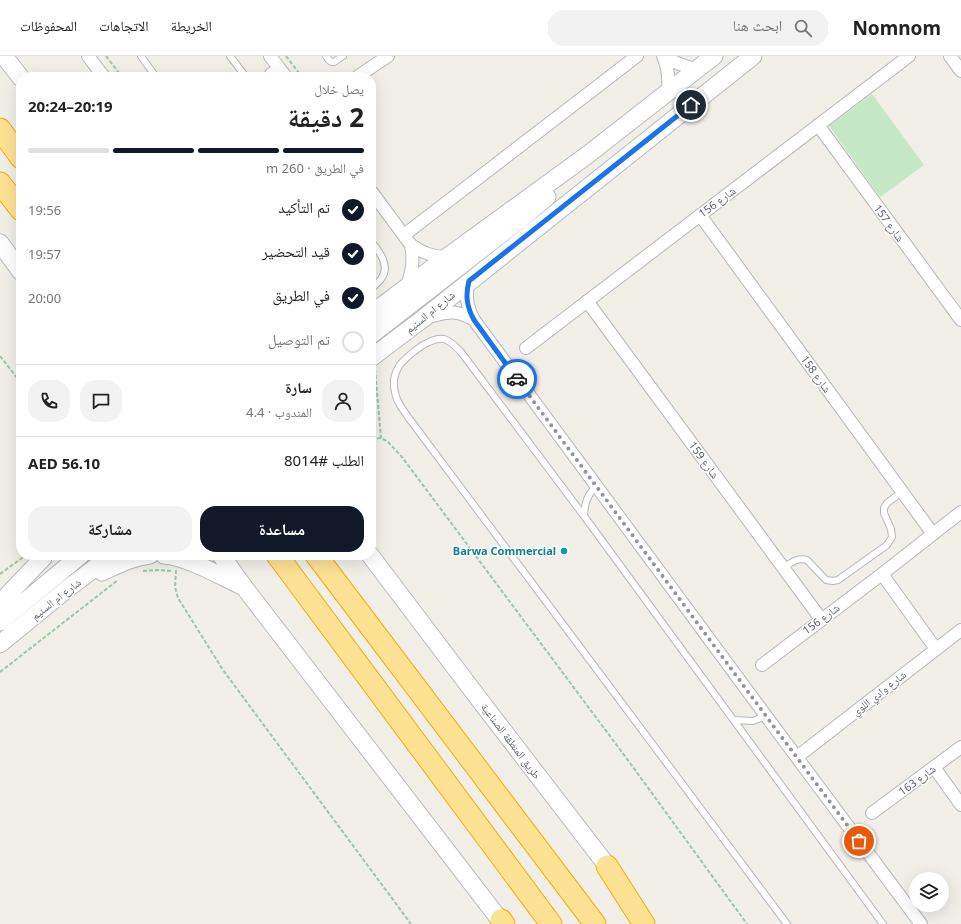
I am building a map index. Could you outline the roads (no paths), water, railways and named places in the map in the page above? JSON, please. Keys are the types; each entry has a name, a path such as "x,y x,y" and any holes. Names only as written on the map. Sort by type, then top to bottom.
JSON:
{"highway":[{"path":"0,130 16,151"},
{"path":"0,183 16,204"},
{"path":"281,560 551,924"},
{"path":"320,560 595,924"},
{"path":"607,866 644,924"}],"main road":[{"path":"4,56 16,72"},
{"path":"376,310 586,156 714,56"},
{"name":"شارع ام السنيم","path":"376,354 424,318 752,56"},
{"path":"376,331 522,218 550,193 586,156"},
{"path":"0,243 16,265"},
{"path":"0,593 41,560"},
{"path":"0,603 42,560"},
{"path":"0,622 75,560"},
{"name":"شارع ام السنيم","path":"0,644 67,589 105,560"},
{"path":"67,589 129,560"},
{"path":"225,560 503,923"},
{"path":"232,560 244,587"},
{"name":"طريق المنطقة الصناعية","path":"374,560 607,866 655,924"},
{"path":"173,561 190,561 244,587"}],"street":[{"path":"88,56 100,72"},
{"path":"364,72 388,56"},
{"path":"408,240 637,56"},
{"path":"663,56 668,71 668,91"},
{"path":"666,56 677,64 698,69"},
{"name":"شارع 156","path":"526,348 909,56"},
{"path":"950,56 961,71"},
{"path":"274,61 282,72"},
{"name":"شارع 157","path":"818,125 961,320"},
{"path":"376,198 408,240 419,251 437,257 447,257"},
{"name":"شارع 158","path":"700,215 933,534"},
{"path":"407,286 413,267 413,256 408,240"},
{"path":"469,281 467,301 470,313 474,320 921,924"},
{"name":"شارع 159","path":"587,301 821,619"},
{"path":"424,318 457,312 474,320"},
{"name":"شارع 156","path":"762,665 961,512"},
{"path":"882,574 936,649"},
{"name":"شارع وادي اللوي","path":"797,757 961,630"},
{"name":"شارع 163","path":"872,813 961,747"},
{"path":"934,768 961,805"}],"lane":[{"path":"141,56 152,72"},
{"path":"230,56 242,72"},
{"path":"326,56 329,61 334,62 343,56"},
{"path":"268,72 274,61"},
{"path":"376,247 380,252 384,266 384,272 381,279 376,284"},
{"path":"787,924 397,401 394,392 394,384 398,367 404,359 427,342 436,339 443,339 452,342 461,352 584,516 883,924"},
{"path":"584,516 587,499 590,492 596,486"},
{"path":"783,568 794,560 802,558 807,560 826,580 838,580 887,545 892,537 891,529 884,513 884,508 887,503 902,492"},
{"path":"734,720 753,721 766,716"}],"place":[{"name":"Barwa Commercial","path":"564,551"}]}
